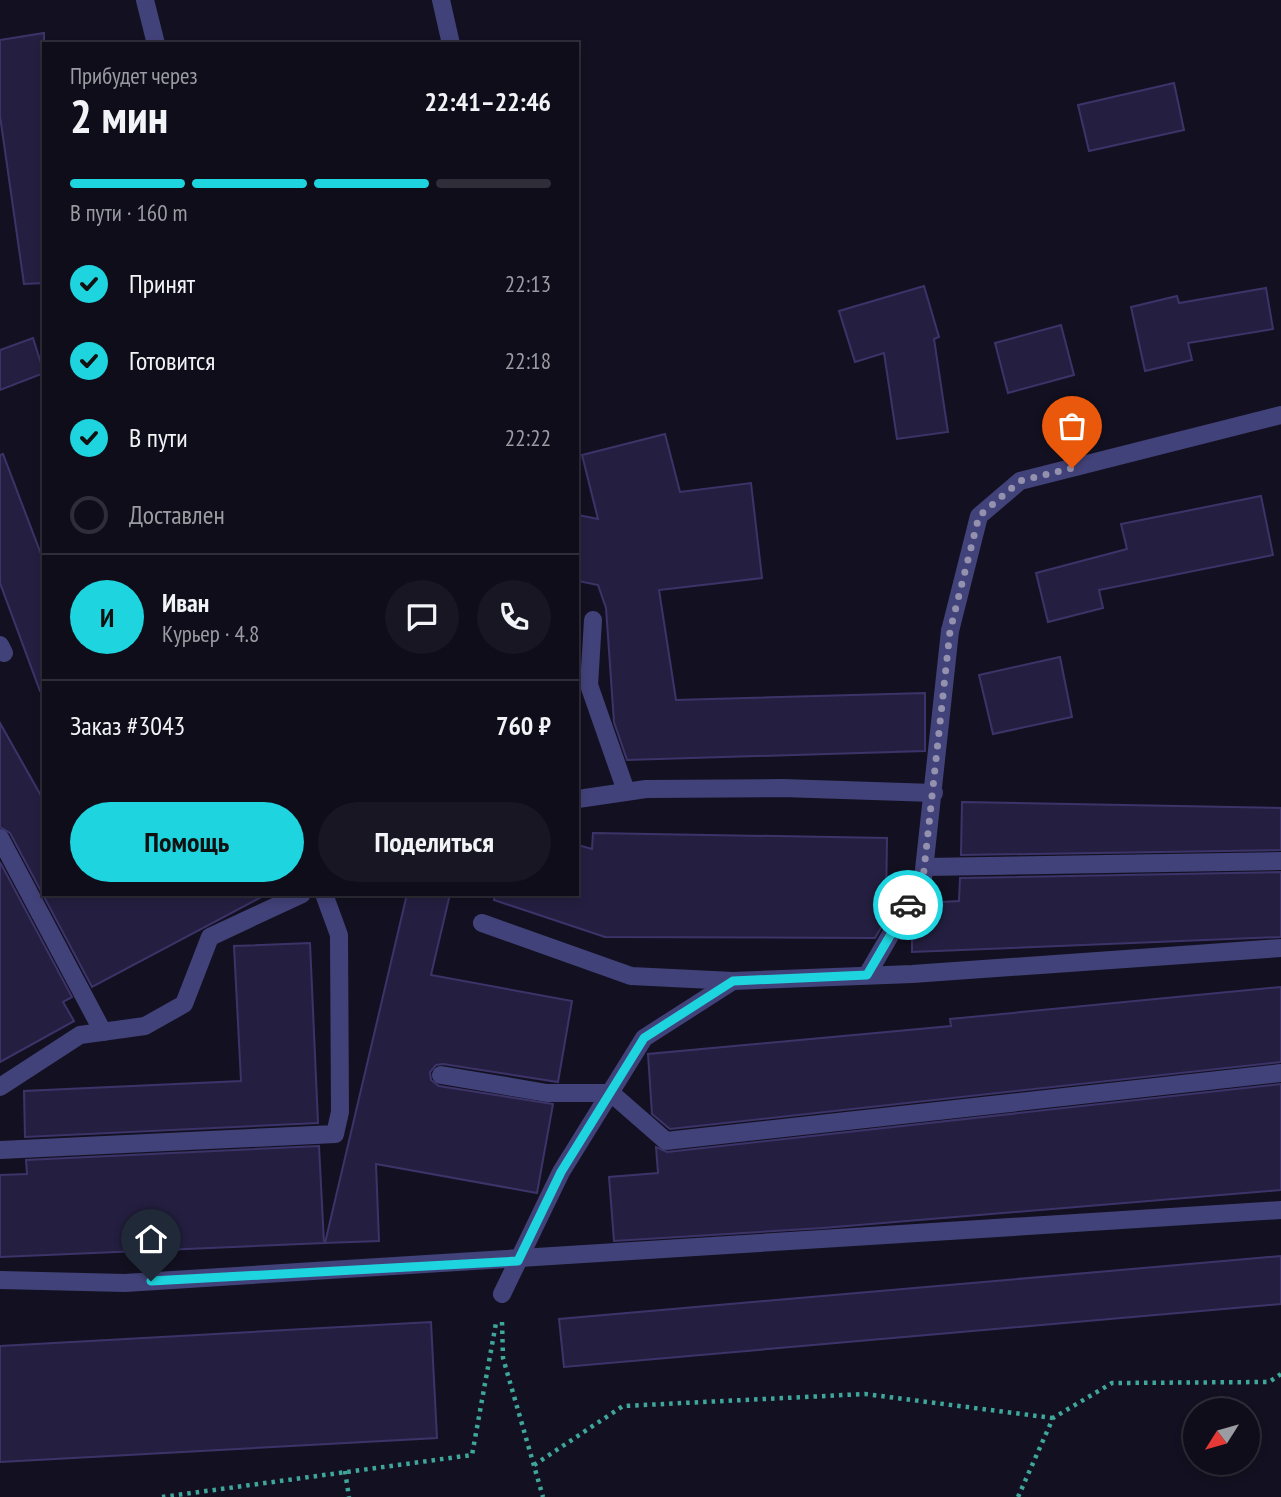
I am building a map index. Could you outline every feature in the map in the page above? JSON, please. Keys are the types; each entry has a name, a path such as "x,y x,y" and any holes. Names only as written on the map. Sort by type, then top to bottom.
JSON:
{"street":[{"path":"145,0 156,42"},
{"path":"441,0 451,42"},
{"path":"867,975 923,879 950,631 979,516 1020,481 1281,415"},
{"path":"593,620 589,685 626,791"},
{"path":"579,799 626,791 782,788 934,793"},
{"path":"0,838 103,1032"},
{"path":"925,867 1281,861"},
{"path":"0,1087 80,1035 145,1026 184,1003 210,937 298,896"},
{"path":"0,1150 335,1134 340,1112 339,935 325,896"},
{"path":"482,923 631,976 733,981 1281,948"},
{"path":"502,1294 561,1172 644,1038 733,981"},
{"path":"441,1075 547,1093 611,1093 666,1141 1281,1073"},
{"path":"0,1280 125,1283 518,1261 1281,1210"}],"path":[{"path":"502,1294 503,1358 543,1497"},
{"path":"162,1497 472,1455 502,1294"},
{"path":"1018,1497 1053,1418 1112,1382 1269,1382 1281,1374"},
{"path":"534,1465 623,1406 865,1394 1053,1418"},
{"path":"345,1471 349,1497"}],"building":[{"path":"44,33 42,283 24,284 0,116 0,40"},
{"path":"1174,83 1184,130 1089,151 1078,105"},
{"path":"924,286 939,337 934,339 948,432 897,439 884,353 855,362 839,311"},
{"path":"1266,288 1273,329 1188,343 1192,360 1145,371 1131,307 1177,296 1179,303"},
{"path":"1061,325 1074,375 1008,393 995,343"},
{"path":"33,338 42,374 0,390 0,350"},
{"path":"665,434 680,492 751,483 762,578 659,590 676,700 925,693 925,751 627,760 614,722 606,608 598,585 579,581 579,515 598,519 582,455"},
{"path":"3,454 42,557 42,691 0,583 0,455"},
{"path":"1261,496 1273,555 1099,590 1103,608 1048,622 1036,573 1127,549 1121,524"},
{"path":"1060,657 1072,717 993,734 979,675"},
{"path":"0,723 42,797 42,893 10,833 0,827"},
{"path":"962,802 1281,808 1281,850 961,855"},
{"path":"593,833 887,838 886,904 895,904 875,938 605,937 494,900 495,896 579,896 579,845 592,849"},
{"path":"0,862 72,997 63,1002 74,1021 0,1062"},
{"path":"1281,872 1281,937 912,952 912,939 901,939 922,903 959,901 960,878"},
{"path":"44,896 263,896 92,987"},
{"path":"407,896 450,896 431,975 572,1001 558,1082 443,1064 436,1065 430,1072 431,1080 439,1086 553,1104 537,1193 376,1164 379,1241 325,1243"},
{"path":"310,943 318,1123 25,1137 24,1091 241,1081 234,946"},
{"path":"1281,987 1281,1062 670,1129 652,1114 648,1054 951,1026 950,1019"},
{"path":"1281,1084 1281,1190 823,1228 614,1241 609,1177 658,1173 656,1147 667,1152"},
{"path":"319,1146 324,1243 0,1257 0,1175 27,1174 26,1160"},
{"path":"1281,1256 1281,1304 564,1367 559,1319"},
{"path":"431,1322 437,1438 0,1462 0,1346"}],"way so far":[{"path":"908,905 923,879 936,780 950,631 979,516 1020,481 1072,468"}],"route":[{"path":"151,1281 518,1261 561,1172 644,1038 733,981 867,975 908,905"}]}
